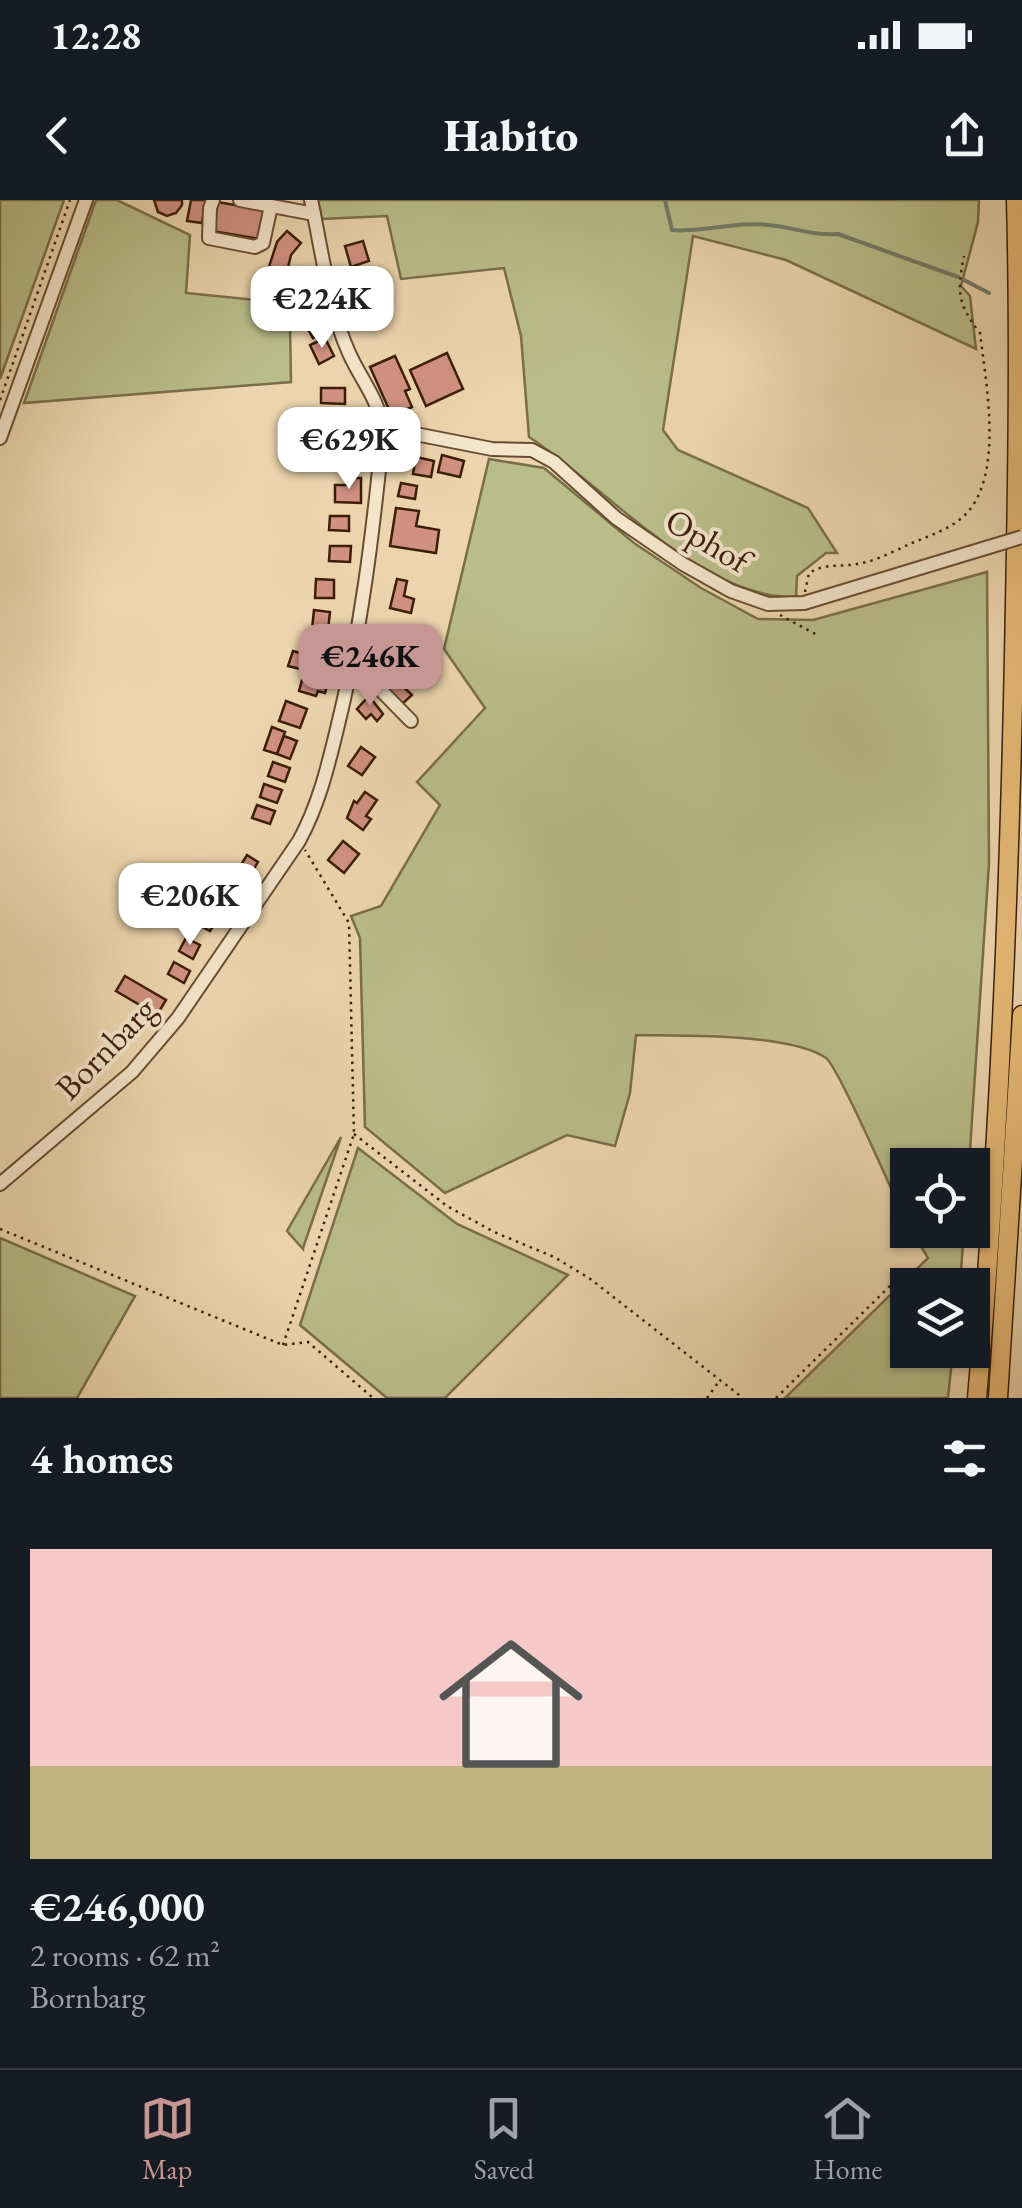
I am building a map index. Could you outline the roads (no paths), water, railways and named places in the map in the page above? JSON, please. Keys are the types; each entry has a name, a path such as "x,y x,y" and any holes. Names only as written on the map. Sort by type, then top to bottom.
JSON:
{"highway":[{"path":"977,1398 1000,1052 1012,747 1018,479 1016,200"},
{"path":"998,1398 1022,1015"}],"street":[{"path":"0,438 86,200"},
{"path":"213,200 209,238 256,248 263,242 271,206"},
{"path":"240,200 271,206 313,207"},
{"name":"Bornbarg","path":"0,1184 132,1072 178,1018 299,841 313,816 324,782 352,666 370,560 383,431 372,393 348,352 313,207"},
{"name":"Ophof","path":"383,431 492,449 532,450 554,462 616,518 683,564 751,600 785,605 804,603 1022,537"},
{"path":"352,666 366,674 411,721"}],"waterway":[{"path":"665,200 672,230 756,224 838,234 958,277"},
{"path":"962,279 989,293"}]}
